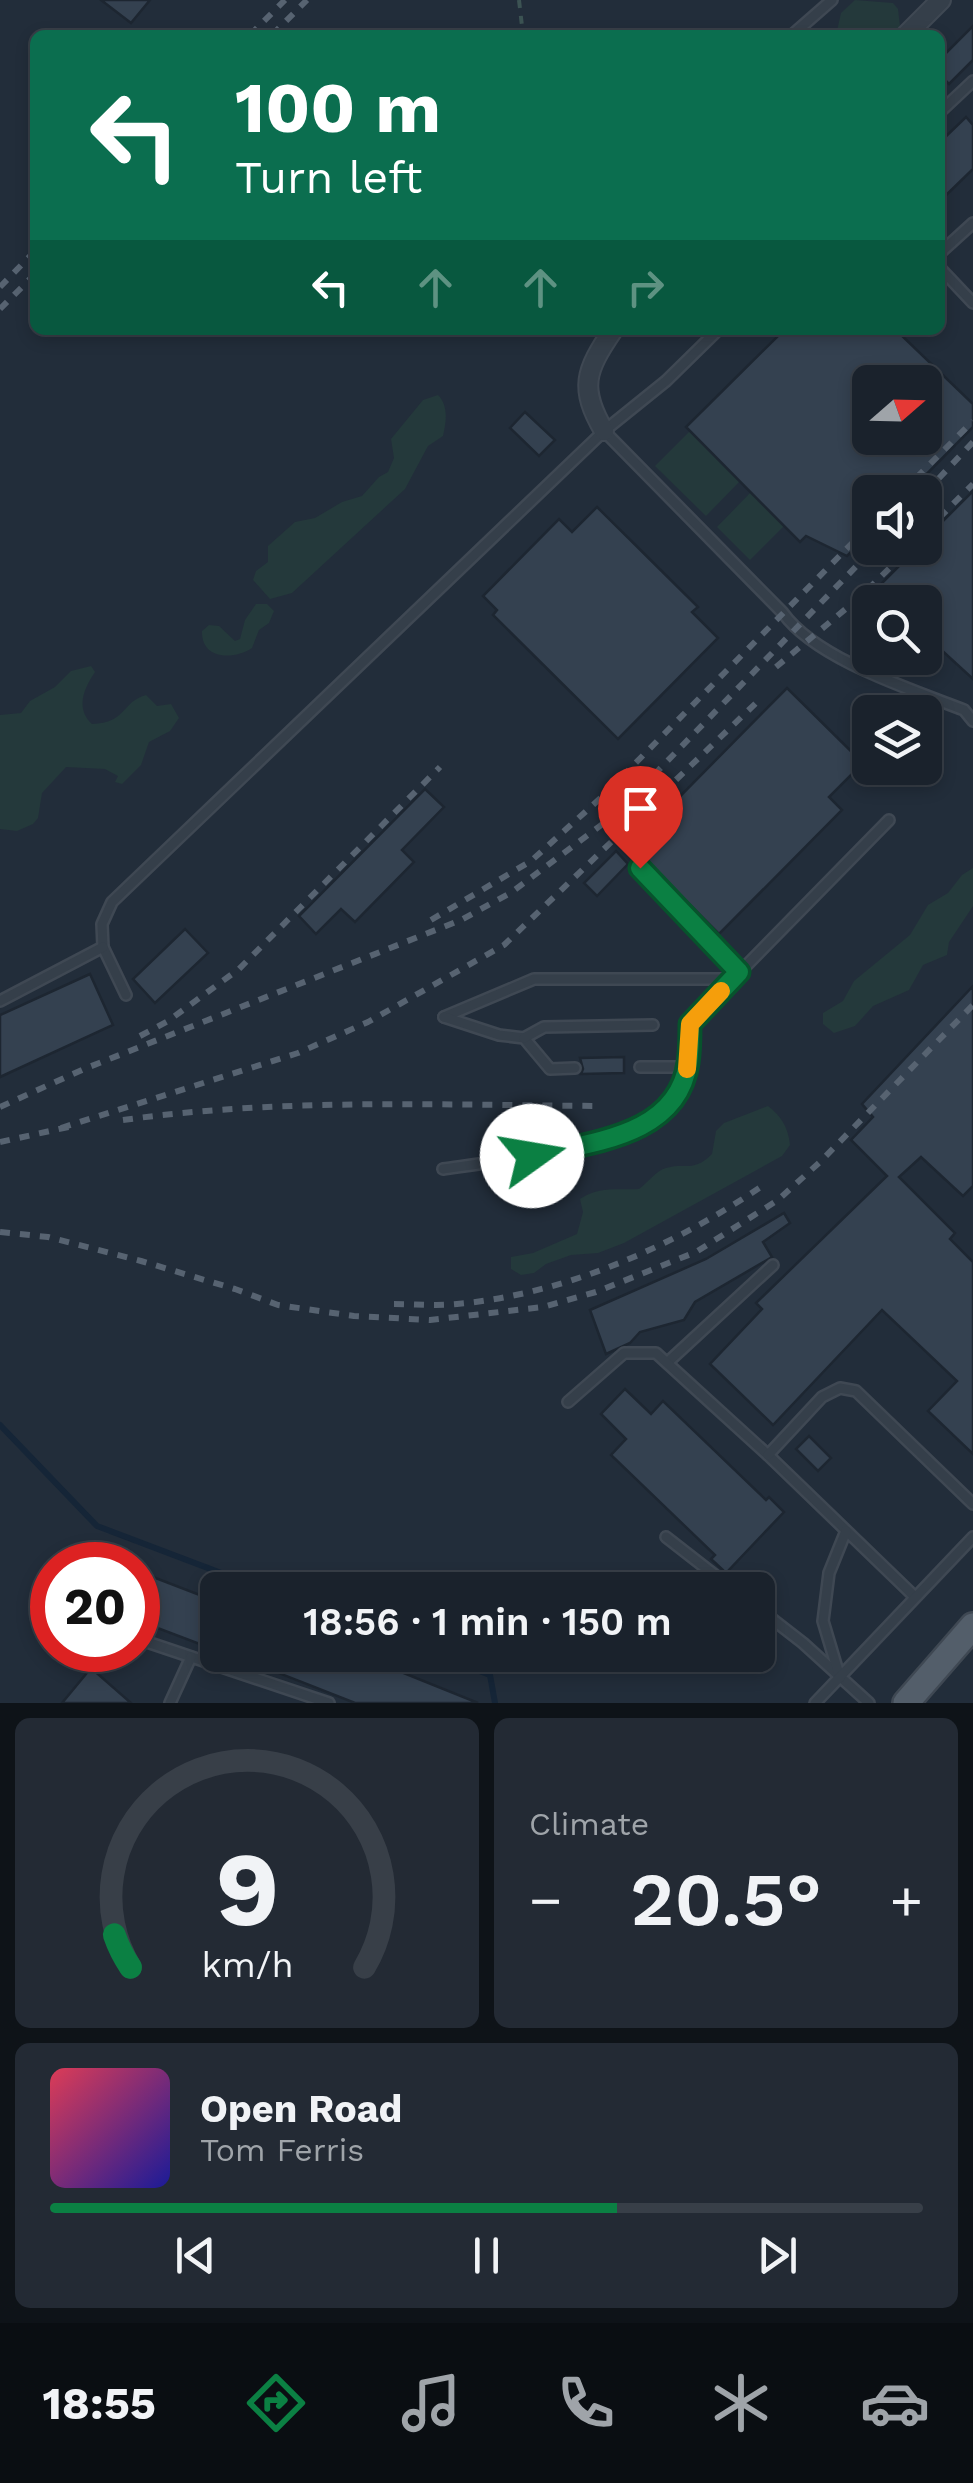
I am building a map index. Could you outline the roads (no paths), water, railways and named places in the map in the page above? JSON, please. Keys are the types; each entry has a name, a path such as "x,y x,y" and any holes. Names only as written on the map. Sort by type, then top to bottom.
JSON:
{"main road":[{"path":"906,1703 973,1626"}],"street":[{"path":"911,30 941,0"},
{"path":"604,431 588,403 590,368 609,335"}],"lane":[{"path":"798,30 832,0"},
{"path":"945,107 973,80"},
{"path":"945,248 973,223"},
{"path":"945,273 973,302"},
{"path":"126,995 104,947 102,924 112,902 604,431 666,381 713,335"},
{"path":"604,431 783,613 795,630 868,672 964,710 973,721"},
{"path":"443,1169 532,1156 640,1130 668,1108 688,1067 690,1024 888,820"},
{"path":"640,868 736,976"},
{"path":"0,1001 104,947"},
{"path":"653,1025 544,1027 524,1038 499,1035 444,1017 534,979 736,976"},
{"path":"524,1038 550,1068 575,1068"},
{"path":"640,1067 688,1067"},
{"path":"668,1362 773,1265"},
{"path":"568,1402 624,1353 656,1353 914,1596"},
{"path":"768,1455 822,1398 840,1388 856,1391 973,1504"},
{"path":"840,1678 823,1622 829,1573 846,1531"},
{"path":"816,1703 973,1537"},
{"path":"666,1538 710,1572"},
{"path":"775,1623 869,1703"},
{"path":"160,1646 306,1699 329,1703"},
{"path":"170,1703 191,1657"}],"waterway":[{"path":"0,1425 97,1526 218,1572"},
{"path":"482,1672 490,1675 495,1703"}],"railway":[{"path":"255,30 285,0"},
{"path":"277,30 307,0"},
{"path":"0,287 30,256"},
{"path":"0,309 30,279"},
{"path":"919,475 973,421"},
{"path":"942,475 973,442"},
{"path":"942,515 973,484"},
{"path":"431,920 531,861 605,794 852,543"},
{"path":"0,1107 84,1069 461,920 512,892 616,814 858,565"},
{"path":"776,667 893,565"},
{"path":"61,1128 298,1053 368,1022 504,945 756,703"},
{"path":"140,1036 168,1021 239,969 440,767"},
{"path":"0,1232 48,1237 141,1261 278,1305 354,1316 430,1320 543,1307 596,1292 696,1252 778,1200 973,1005"},
{"path":"123,1120 302,1106 602,1106"},
{"path":"0,1142 73,1126"},
{"path":"394,1304 449,1305 498,1299 579,1278 657,1247 765,1184"}]}
